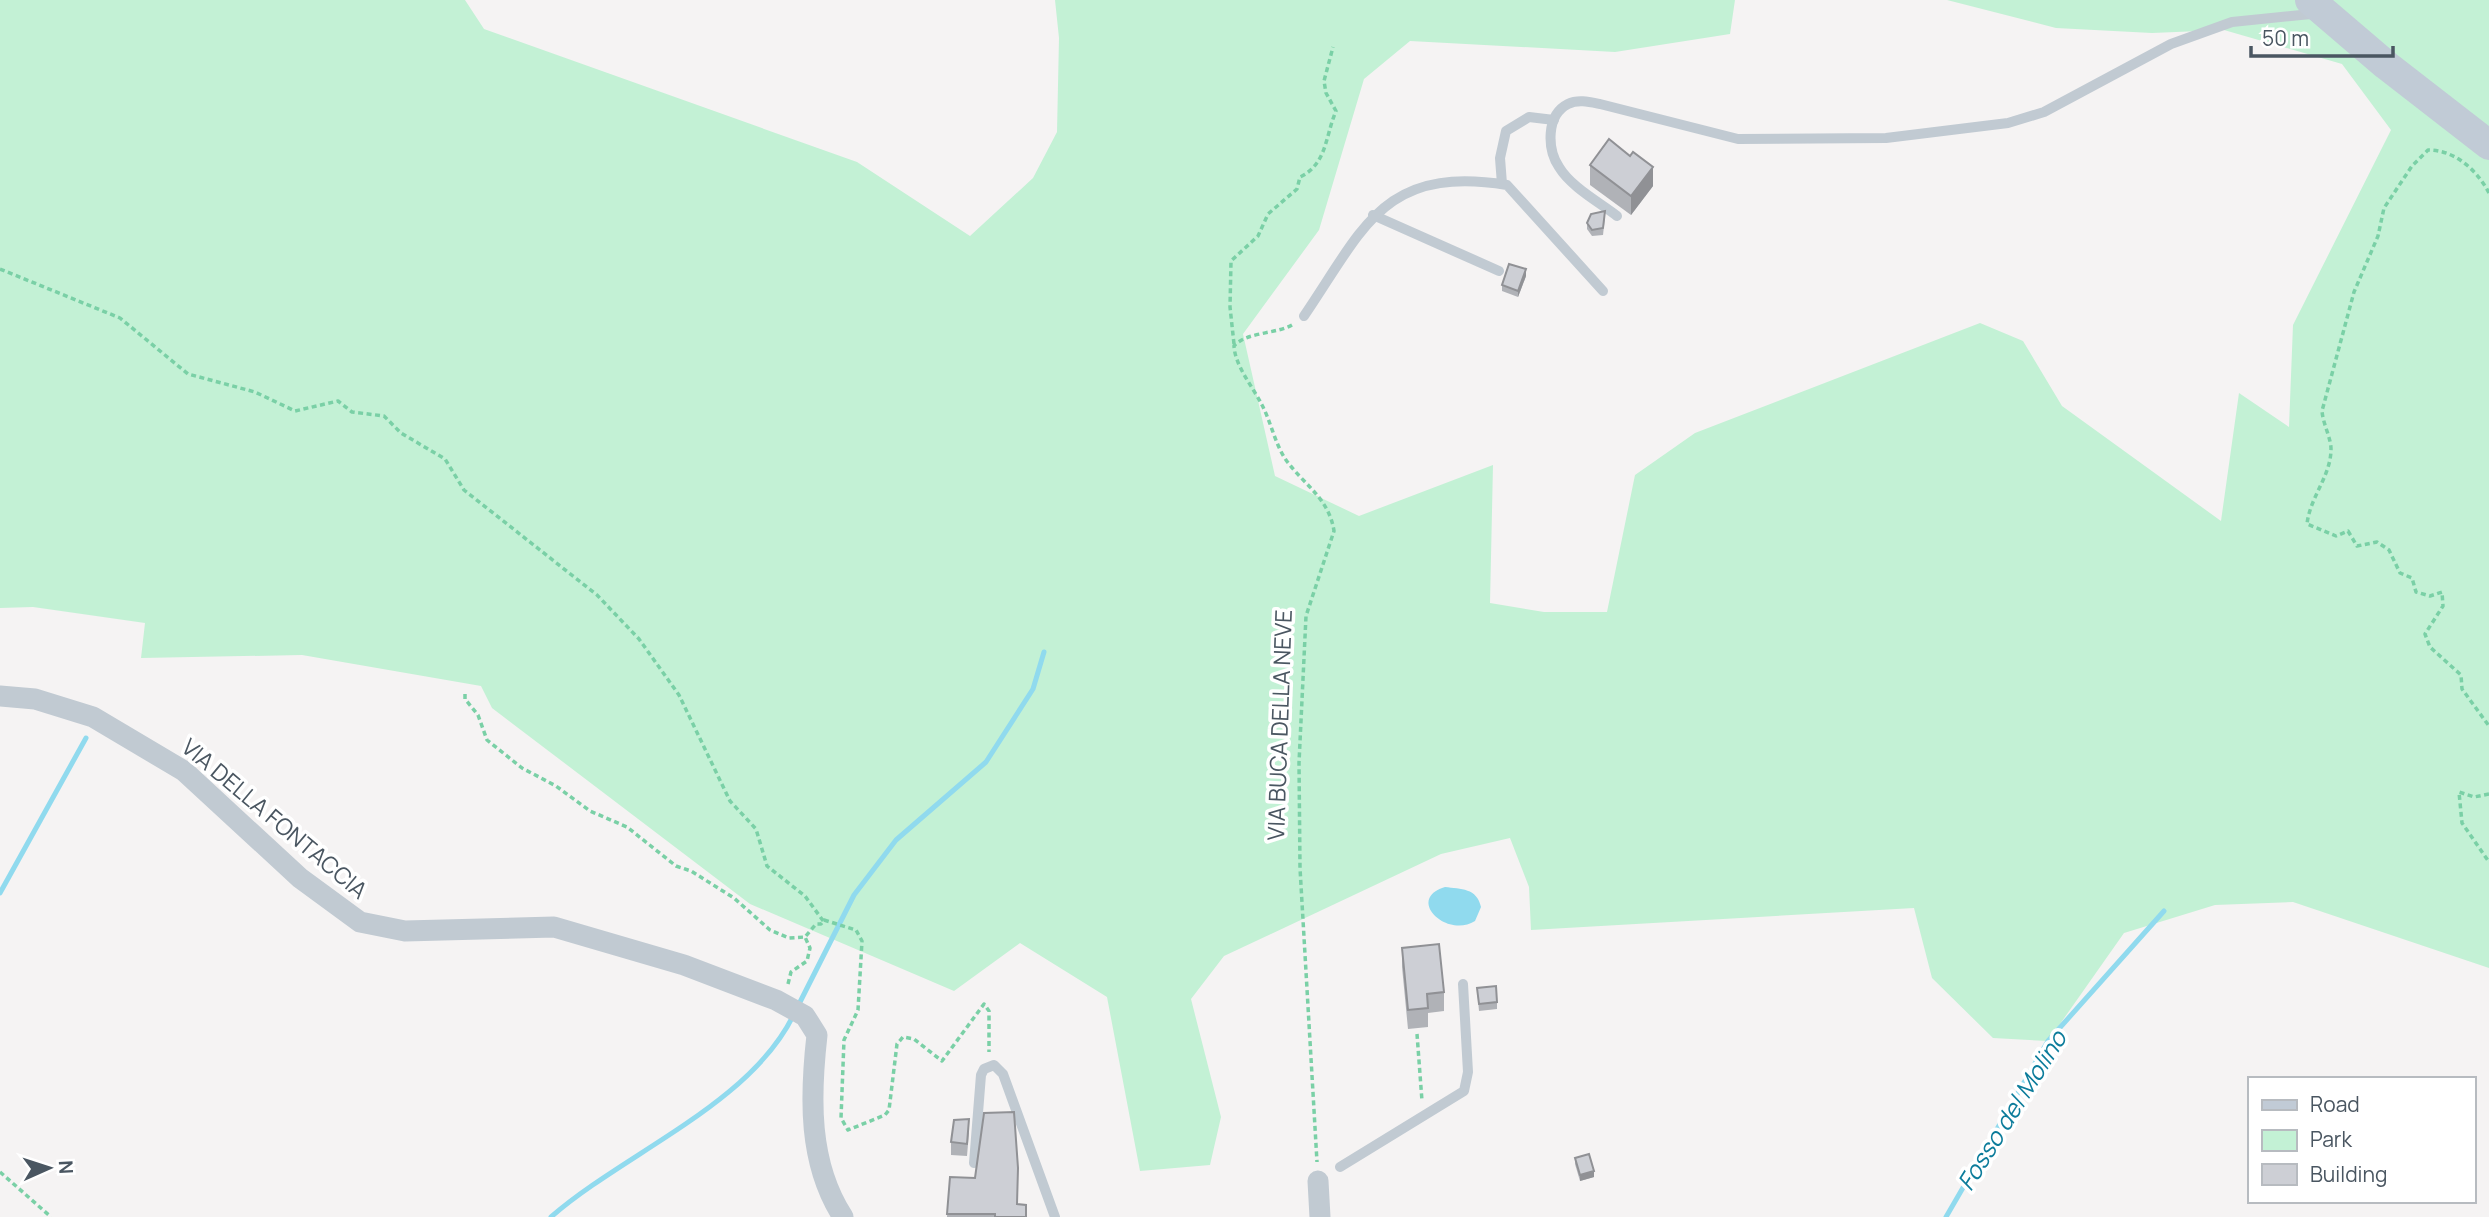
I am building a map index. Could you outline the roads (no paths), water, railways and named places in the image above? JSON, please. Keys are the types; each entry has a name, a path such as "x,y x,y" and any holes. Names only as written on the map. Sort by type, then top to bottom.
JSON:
{"street":[{"path":"2315,4 2386,65 2489,145"},
{"name":"VIA DELLA FONTACCIA","path":"0,696 35,699 93,717 184,771 300,878 360,922 405,931 554,927 684,965 794,1010 817,1035 811,1086 816,1149 827,1192 843,1217"},
{"path":"1320,1217 1322,1178"}],"lane":[{"path":"1617,216 1559,168 1552,151 1554,120 1568,104 1588,102 1738,139 1886,138 2008,123 2045,112 2171,44 2232,22 2311,15 2315,4"},
{"path":"1502,184 1500,158 1506,131 1520,119 1529,117 1554,120"},
{"path":"1304,316 1373,215 1397,196 1418,188 1446,184 1502,184 1514,190 1603,291"},
{"path":"1373,215 1499,271"},
{"path":"1340,1167 1458,1096 1467,1082 1463,984"},
{"path":"974,1163 981,1075 989,1067 999,1068 1055,1217"}],"water":[{"path":"1445,887 1468,891 1476,896 1481,907 1475,921 1453,925 1434,915 1429,900 1434,893"}],"waterway":[{"path":"798,1006 854,895 896,840 986,762 1033,689 1044,652"},
{"path":"0,893 86,738"},
{"name":"Fosso del Molino","path":"1946,1217 2048,1041 2164,911"},
{"path":"551,1217 717,1101 748,1075 774,1046 794,1014"}]}
